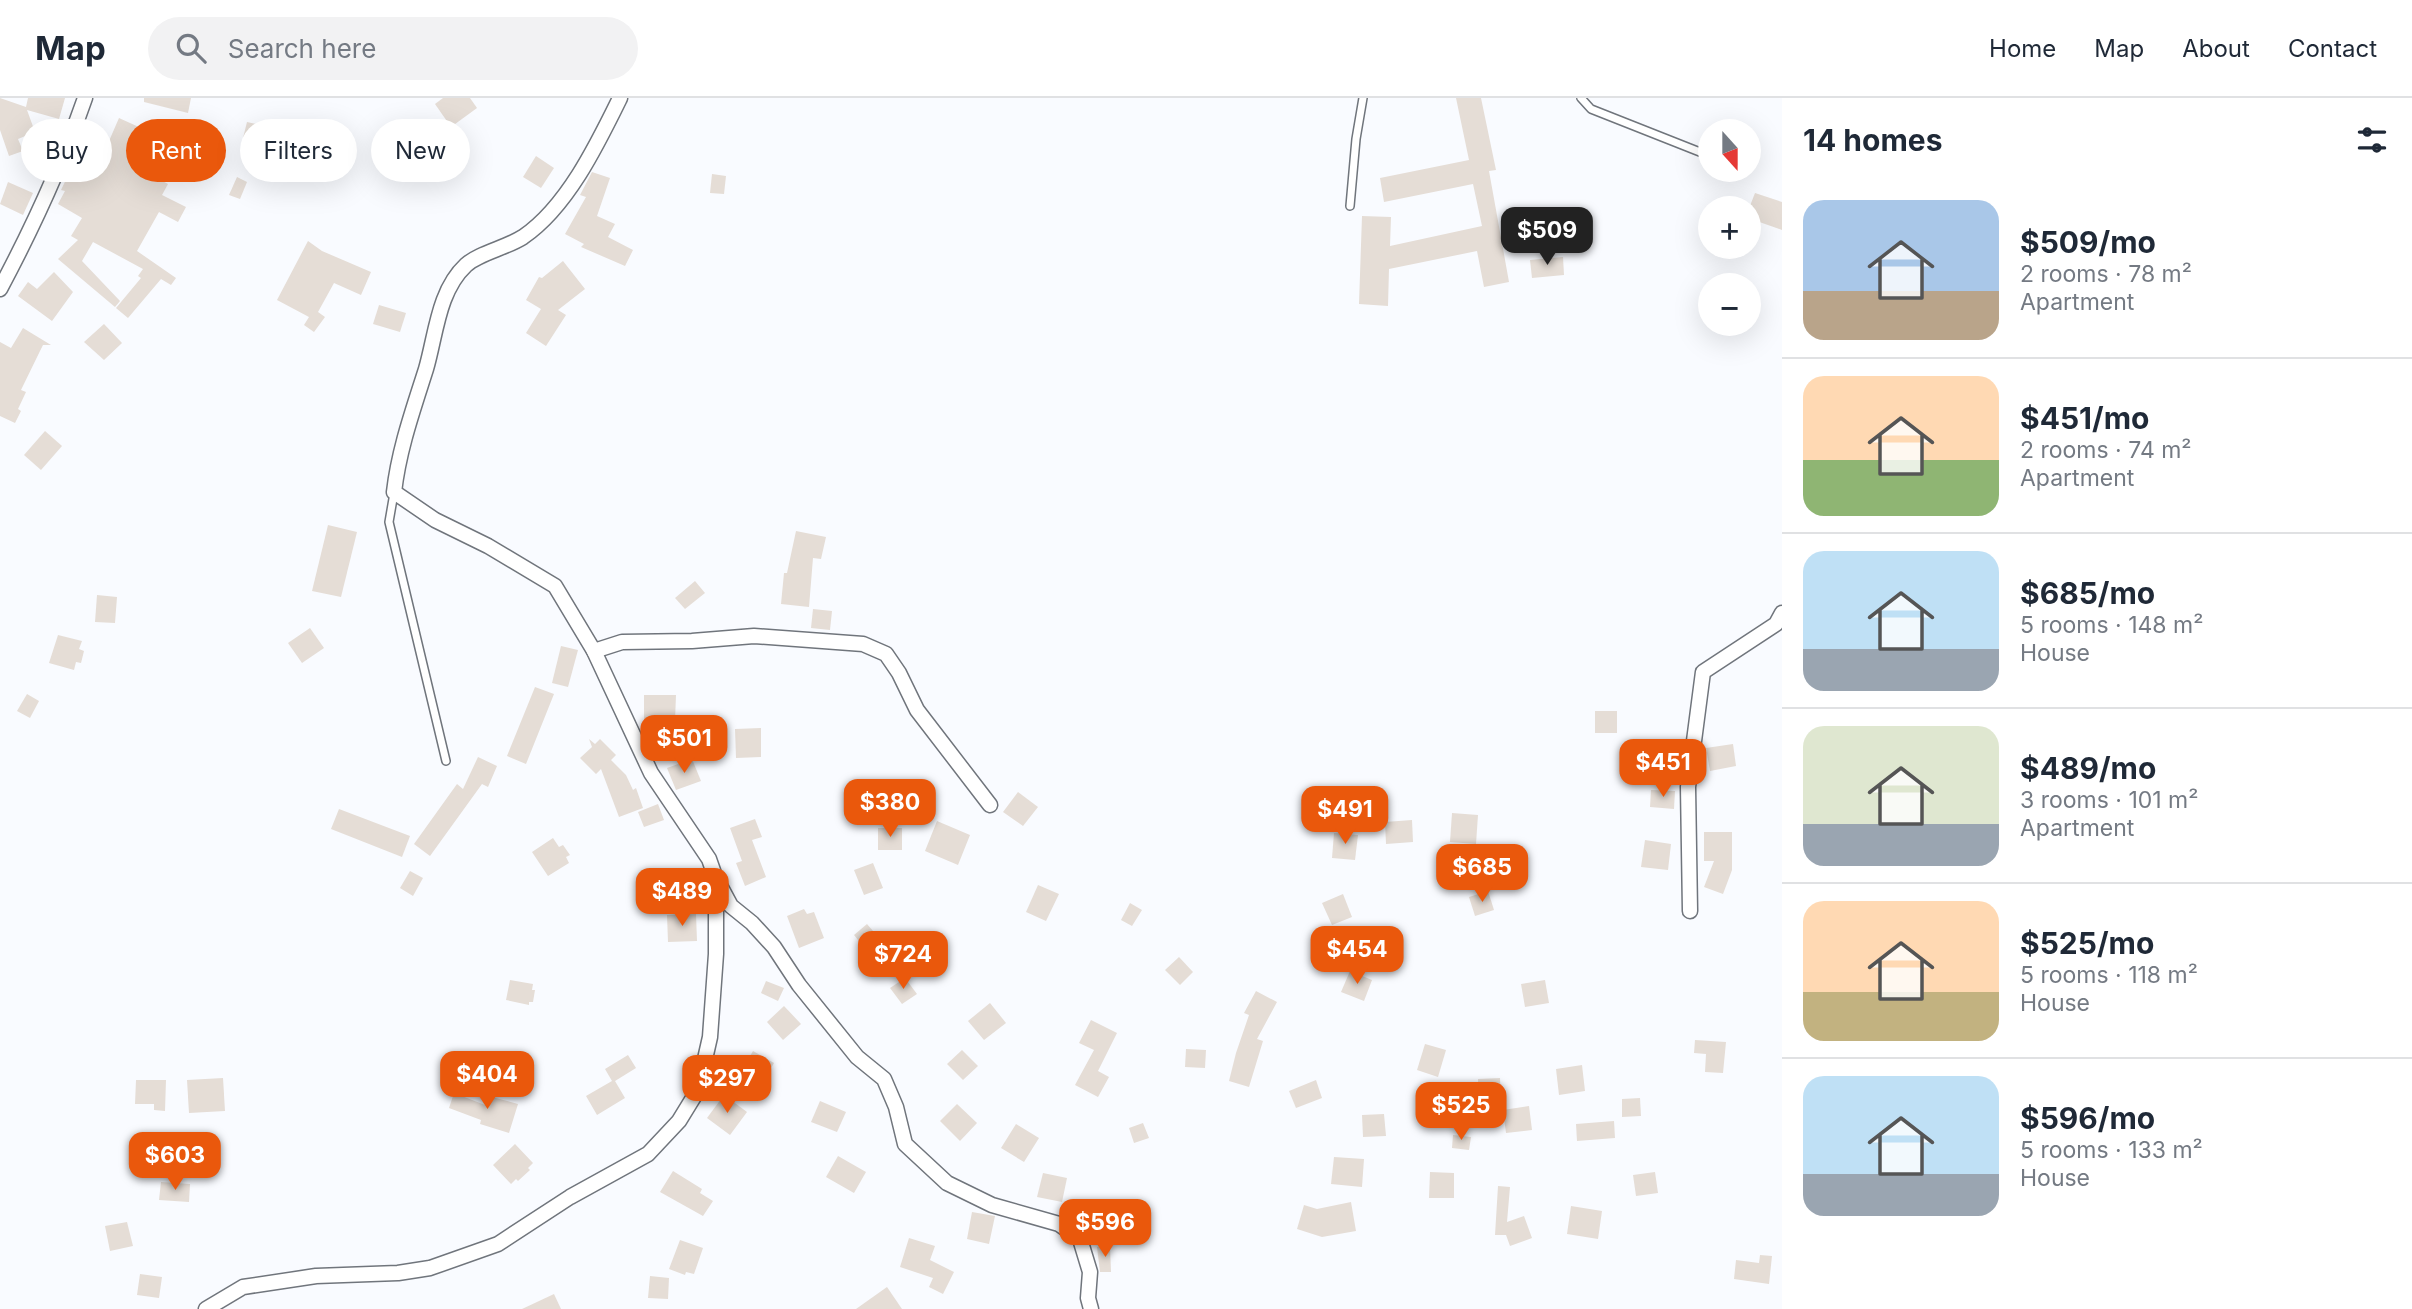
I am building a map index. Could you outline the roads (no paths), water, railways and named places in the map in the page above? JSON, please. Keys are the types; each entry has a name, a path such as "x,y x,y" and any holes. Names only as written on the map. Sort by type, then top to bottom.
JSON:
{"street":[{"path":"0,289 39,213 68,147 85,98"},
{"path":"620,98 601,136 554,210 523,237 464,266 451,287 439,312 427,366 401,450 394,492 435,520 488,546 555,586 594,651 651,774 709,859 716,879 731,906 752,923 774,947 799,985 858,1057 884,1079 896,1107 905,1144 947,1183 992,1205 1059,1224 1080,1239 1090,1272 1088,1297 1091,1309"},
{"path":"1690,911 1688,786 1703,673 1776,624 1782,613"},
{"path":"594,651 622,642 692,641 754,636 863,644 886,654 899,673 917,710 990,805"},
{"path":"206,1309 243,1287 316,1276 398,1273 430,1268 470,1256 498,1244 570,1197 648,1154 679,1121 698,1090 710,1037 716,954 716,879"}],"lane":[{"path":"1350,206 1363,98"},
{"path":"1581,98 1591,109 1698,151"},
{"path":"394,492 389,522 446,761"}]}
